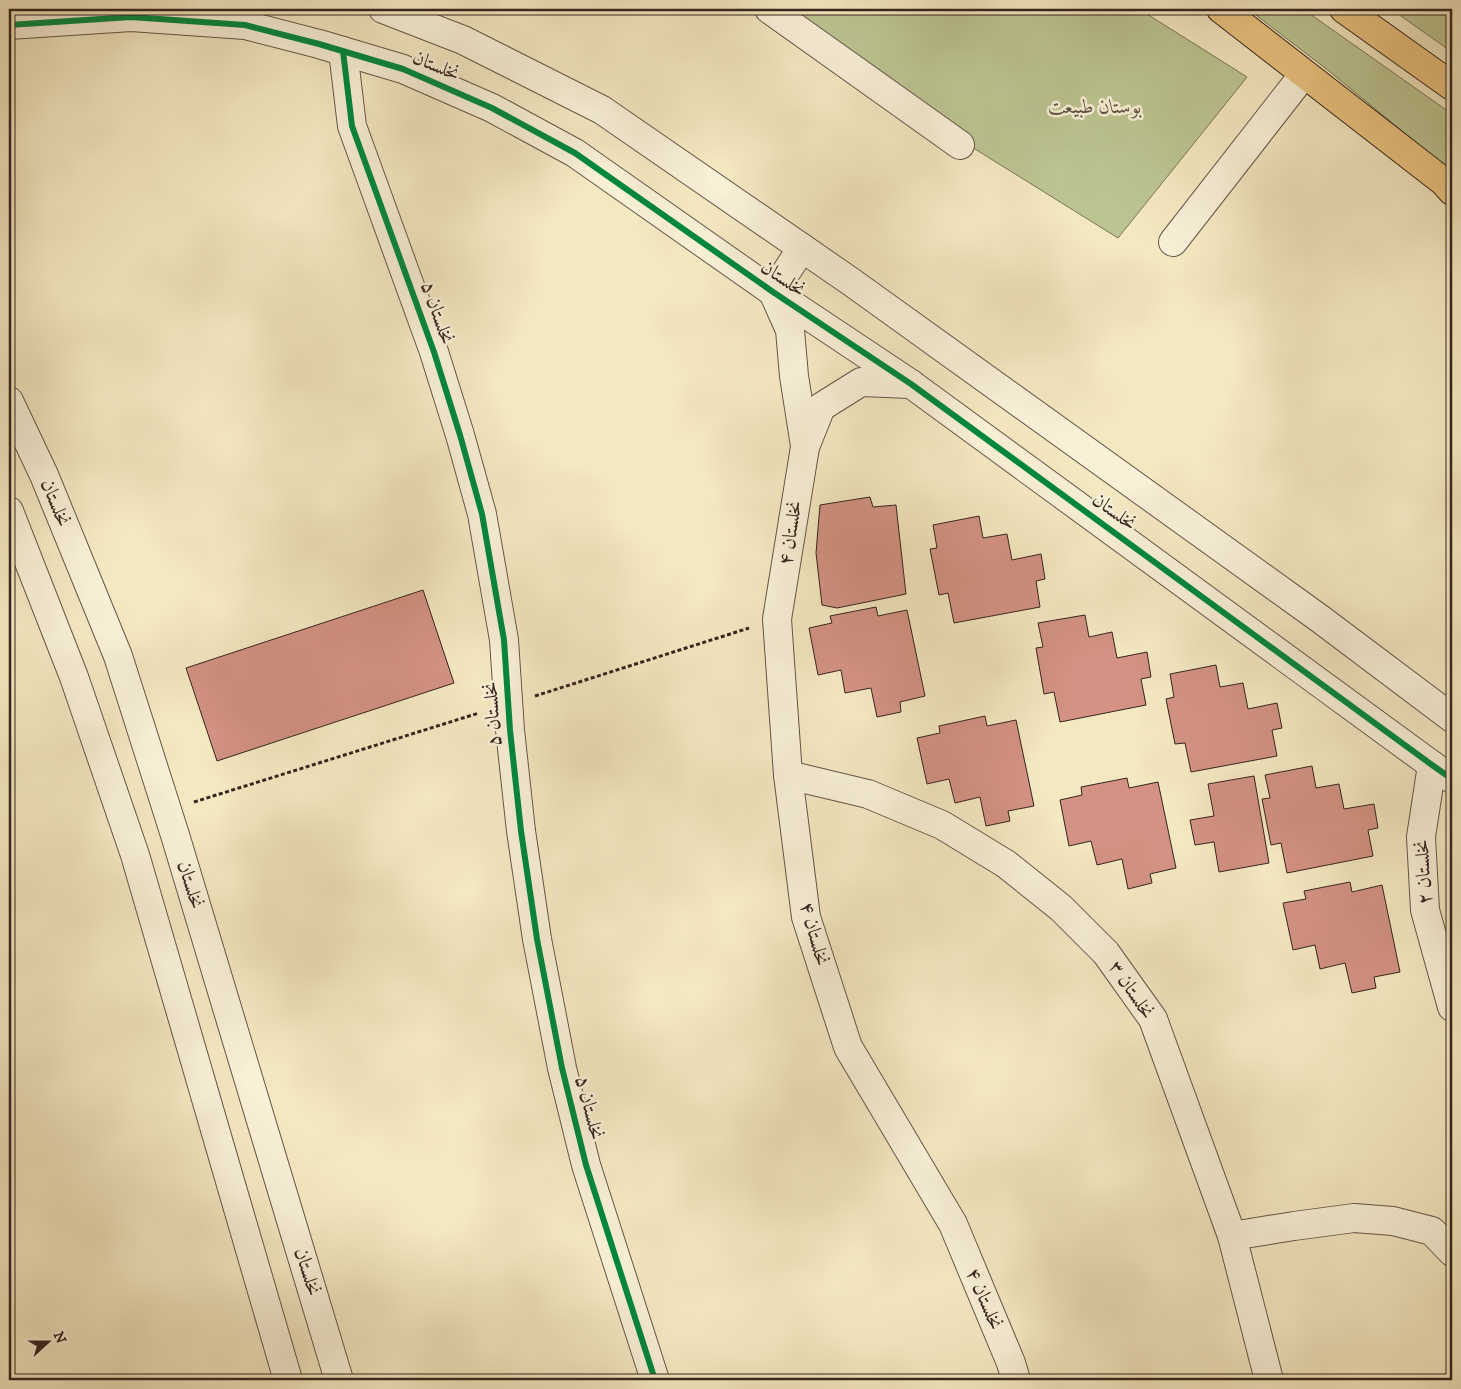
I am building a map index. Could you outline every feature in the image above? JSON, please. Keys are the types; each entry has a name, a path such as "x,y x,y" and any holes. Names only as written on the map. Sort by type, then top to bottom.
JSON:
{"main road":[{"path":"1221,9 1444,182 1452,191"},
{"path":"1344,9 1452,86"}],"street":[{"name":"نخلستان","path":"383,9 463,40 602,110 802,248 1310,612 1452,718"},
{"path":"769,9 960,145"},
{"name":"نخلستان","path":"9,25 132,17 245,24 403,69 492,108 575,153 773,292 912,384 1442,772"},
{"name":"نخلستان ۵","path":"343,51 352,126 434,352 482,514 504,640 513,758 525,860 537,939 562,1068 586,1166 656,1380"},
{"path":"1173,242 1304,74"},
{"path":"802,248 773,292 790,330 794,376 805,447"},
{"path":"805,447 821,407 861,382 912,384"},
{"name":"نخلستان","path":"9,401 44,475 118,656 167,810 339,1380"},
{"name":"نخلستان ۴","path":"805,447 777,619 788,775 806,917 848,1046 953,1224 1011,1362 1016,1380"},
{"path":"9,511 74,677 135,855 288,1380"},
{"name":"نخلستان ۲","path":"1442,772 1421,837 1425,910 1452,1007"},
{"name":"نخلستان ۳","path":"788,775 868,794 942,825 1006,864 1062,908 1106,953 1153,1019 1232,1236 1269,1380"},
{"path":"1232,1236 1354,1218 1393,1221 1432,1231 1452,1252"}],"path":[{"path":"1446,9 1452,13"},
{"path":"167,810 777,619"}],"green space":[{"name":"بوستان طبیعت","path":"750,9 1139,9 1247,77 1118,238"},
{"path":"1248,9 1303,9 1452,114 1452,172 1329,71"},
{"path":"1391,9 1452,9 1452,52"}],"building":[{"path":"870,497 873,507 896,505 906,594 837,608 822,605 816,553 820,505"},
{"path":"979,516 983,538 1007,534 1012,560 1041,554 1045,579 1036,581 1040,607 954,623 948,593 939,595 930,549 937,548 933,525"},
{"path":"423,590 454,683 217,761 186,668"},
{"path":"876,607 878,616 907,610 925,696 900,702 901,712 877,717 871,688 845,693 841,670 818,675 809,628 832,623 830,616"},
{"path":"1085,615 1089,637 1112,632 1117,658 1147,652 1151,677 1141,679 1146,705 1060,722 1054,692 1044,694 1036,648 1043,647 1038,623"},
{"path":"1216,665 1220,687 1243,683 1248,709 1277,703 1282,728 1272,730 1277,756 1191,772 1185,743 1175,744 1166,699 1174,697 1170,674"},
{"path":"985,716 987,726 1016,720 1034,806 1008,811 1010,821 986,826 980,797 955,803 949,779 927,784 917,738 940,733 939,726"},
{"path":"1312,766 1316,788 1339,784 1344,809 1374,804 1378,828 1368,830 1373,856 1287,873 1281,843 1271,845 1262,799 1270,798 1265,775"},
{"path":"1254,776 1269,863 1219,872 1214,842 1195,845 1190,820 1214,816 1208,784"},
{"path":"1127,778 1129,788 1158,782 1176,868 1150,874 1152,883 1128,889 1122,859 1097,865 1091,841 1069,846 1060,800 1082,795 1081,787"},
{"path":"1350,882 1352,892 1382,885 1400,972 1374,977 1376,988 1352,993 1345,963 1320,969 1315,945 1293,950 1283,903 1306,899 1304,891"}],"cycle path":[{"path":"9,25 131,17 245,25 319,44 403,69 492,108 575,153 773,292 911,384 1452,779"},
{"path":"343,51 352,126 434,352 482,514 504,640 510,730 521,831 537,939 562,1068 586,1165 655,1380"}]}
